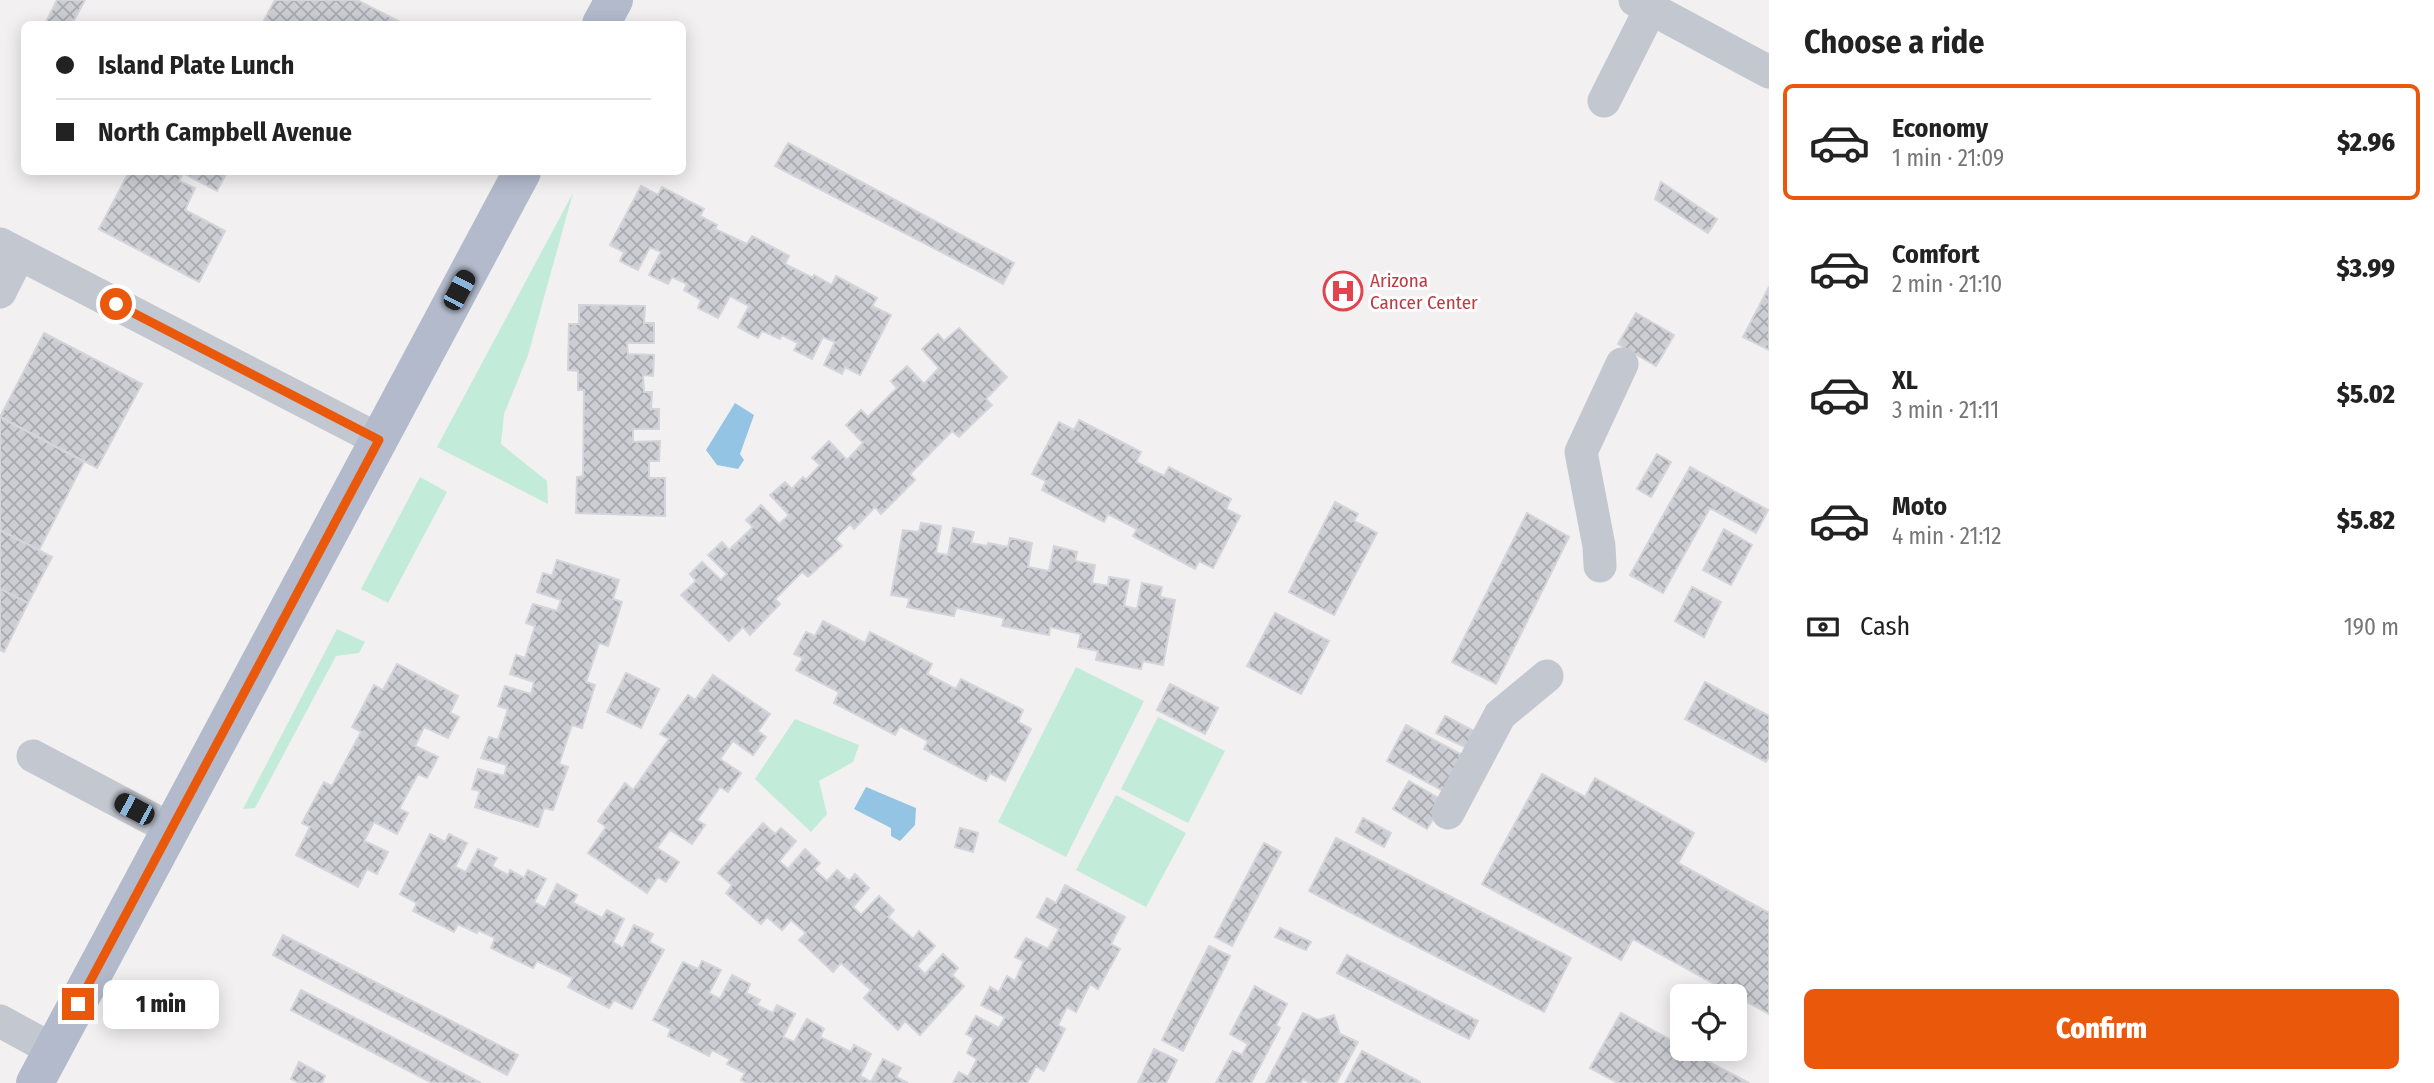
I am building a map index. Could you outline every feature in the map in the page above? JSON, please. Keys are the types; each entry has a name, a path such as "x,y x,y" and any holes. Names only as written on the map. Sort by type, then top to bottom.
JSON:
{"main road":[{"path":"603,21 614,0"},
{"path":"35,1083 520,175"}],"street":[{"path":"1604,101 1643,4 1769,72"},
{"path":"0,292 10,249 379,440"},
{"path":"1600,566 1599,546 1581,452 1622,364"},
{"path":"1448,813 1500,715 1547,676"},
{"path":"33,757 171,829"},
{"path":"0,1021 53,1050"}],"green space":[{"path":"573,193 528,355 504,414 501,444 547,481 548,504 437,447"},
{"path":"420,477 447,492 388,603 361,589"},
{"path":"337,629 365,642 359,653 336,656 255,808 243,809"},
{"path":"1076,667 1144,701 1066,857 998,822"},
{"path":"1158,717 1225,751 1188,823 1121,789"},
{"path":"795,719 859,745 853,762 819,781 827,814 811,832 755,779"},
{"path":"1116,795 1186,833 1146,907 1076,870"}],"water":[{"path":"735,403 754,415 740,454 744,460 738,469 717,465 706,450"},
{"path":"866,787 916,808 915,825 900,841 891,836 891,828 854,809"}],"building":[{"path":"57,0 85,0 74,21 46,21"},
{"path":"275,0 357,0 398,21 264,21"},
{"path":"788,143 1014,263 1003,284 775,166"},
{"path":"127,175 182,175 179,181 195,188 185,210 225,231 199,282 99,229"},
{"path":"187,175 225,175 217,191"},
{"path":"1661,182 1717,219 1708,233 1655,199"},
{"path":"641,186 658,195 662,187 704,209 700,216 717,225 715,229 747,244 752,236 789,256 785,264 813,278 814,275 832,285 836,276 877,298 872,306 891,315 860,375 845,367 842,374 824,365 835,342 823,337 812,359 794,350 798,343 782,335 780,339 762,331 758,338 738,327 749,306 730,296 718,318 698,308 701,300 684,290 687,284 672,277 668,284 649,275 661,252 650,247 638,270 620,261 624,252 610,245"},
{"path":"1769,287 1769,350 1743,337"},
{"path":"579,305 645,306 644,323 654,323 654,343 627,343 628,354 654,355 653,376 643,375 644,392 652,392 651,409 659,409 659,429 633,429 633,442 660,441 659,461 649,461 649,478 665,478 665,516 576,513 577,477 583,476 584,390 578,390 578,371 568,370 569,324 579,324"},
{"path":"1636,313 1674,335 1656,366 1618,344"},
{"path":"959,328 1007,377 986,399 992,405 959,437 952,431 910,474 915,480 881,514 875,507 854,529 850,524 835,539 842,546 808,577 802,572 775,599 780,604 750,635 743,627 729,641 681,595 696,581 690,574 702,562 721,580 727,574 708,555 722,542 729,550 753,527 746,520 761,505 779,524 789,515 770,495 785,482 792,489 803,477 806,480 820,465 812,458 829,441 847,460 863,443 846,425 861,410 868,417 897,388 891,381 907,366 924,384 939,368 922,349 938,334 944,341"},
{"path":"44,333 142,384 97,468 0,417"},
{"path":"0,417 84,462 39,550 0,530"},
{"path":"1079,420 1141,452 1136,462 1164,476 1169,467 1231,499 1226,509 1240,516 1213,568 1199,561 1195,569 1133,536 1137,529 1108,514 1104,522 1042,490 1046,481 1032,474 1059,422 1074,430"},
{"path":"1657,454 1671,462 1651,497 1637,489"},
{"path":"1690,467 1768,510 1756,533 1710,508 1663,593 1630,575"},
{"path":"1335,502 1358,514 1354,521 1377,533 1334,615 1289,592"},
{"path":"1527,513 1569,537 1496,684 1452,662"},
{"path":"921,523 941,526 936,553 948,555 953,528 974,532 971,543 1008,547 1010,538 1032,543 1028,567 1049,571 1054,546 1077,552 1075,561 1095,565 1092,583 1108,586 1109,577 1129,580 1124,606 1137,609 1142,583 1162,587 1160,597 1175,600 1163,665 1143,661 1141,669 1096,660 1098,651 1078,647 1081,634 1050,627 1049,635 1002,626 1004,618 956,608 954,616 907,607 910,598 891,595 903,530 919,532"},
{"path":"1724,529 1752,545 1731,585 1703,570"},
{"path":"0,530 52,557 28,603 0,589"},
{"path":"557,560 619,580 613,599 622,602 608,646 599,643 586,682 595,685 582,728 572,725 559,764 568,767 553,810 544,808 538,827 475,807 480,791 472,789 478,769 504,776 507,765 481,758 489,737 498,740 508,709 498,706 505,686 531,694 534,682 510,674 516,655 525,658 535,626 526,623 533,604 557,611 561,600 537,592 543,573 552,576"},
{"path":"1692,587 1721,602 1704,637 1675,621"},
{"path":"0,589 28,603 4,652 0,650"},
{"path":"1275,613 1329,641 1301,694 1247,666"},
{"path":"823,621 865,643 870,632 932,664 927,674 956,689 961,679 1023,710 1018,722 1031,729 1005,781 990,773 986,781 924,749 928,741 900,726 895,735 834,703 839,692 796,670 803,658 794,654 806,632 815,636"},
{"path":"397,664 458,696 450,713 459,717 448,738 424,727 415,746 438,757 427,778 418,774 399,809 408,813 397,834 374,822 364,841 388,852 377,874 367,869 358,887 296,855 310,827 302,823 324,782 332,786 361,732 352,727 374,685 383,690"},
{"path":"626,673 659,689 641,728 607,712"},
{"path":"713,675 770,714 758,731 766,737 753,755 733,741 720,759 741,773 728,792 720,787 697,820 705,825 692,844 670,830 657,848 679,862 666,882 658,877 647,893 588,853 606,827 598,821 625,783 633,790 669,739 660,734 688,695 695,700"},
{"path":"1705,682 1769,716 1769,756 1766,762 1685,719"},
{"path":"1170,684 1218,708 1205,734 1157,710"},
{"path":"1445,716 1478,733 1469,749 1436,733"},
{"path":"1406,725 1464,756 1445,792 1387,761"},
{"path":"1542,774 1585,797 1595,778 1694,833 1678,863 1769,913 1769,1014 1747,1002 1747,984 1715,984 1633,939 1621,960 1482,884"},
{"path":"1409,781 1444,801 1427,829 1393,809"},
{"path":"1363,818 1391,833 1384,847 1356,832"},
{"path":"763,823 775,834 781,828 796,841 779,861 788,869 805,849 820,863 814,869 827,881 837,870 849,881 855,874 869,888 853,907 861,915 879,896 894,910 888,917 913,939 919,931 935,946 917,966 925,974 943,954 958,968 952,975 964,986 920,1035 905,1021 898,1030 864,998 871,990 841,963 833,972 799,940 806,933 791,920 782,930 767,917 761,924 726,893 732,885 718,873"},
{"path":"960,828 978,833 973,852 955,847"},
{"path":"430,834 445,842 449,834 467,843 455,867 466,872 478,849 497,858 492,866 508,875 510,870 524,878 528,870 546,879 534,902 545,908 557,884 577,895 573,903 602,918 607,910 624,919 613,942 623,948 634,925 653,934 649,942 664,950 632,1009 614,1000 609,1008 568,987 573,978 537,961 533,968 491,948 495,938 478,930 477,933 458,924 454,932 413,911 417,903 400,894"},
{"path":"1336,838 1571,958 1544,1012 1309,891"},
{"path":"1264,843 1281,852 1232,946 1215,937"},
{"path":"1065,885 1125,917 1111,944 1120,949 1098,989 1090,984 1076,1012 1067,1007 1058,1025 1065,1029 1044,1071 1036,1066 1027,1083 953,1083 959,1072 968,1077 977,1059 967,1053 974,1038 966,1034 976,1016 999,1028 1005,1017 981,1005 990,987 999,992 1007,976 1015,981 1024,961 1015,957 1026,938 1048,949 1059,929 1037,917 1047,898 1056,903"},
{"path":"1280,928 1311,942 1306,950 1275,937"},
{"path":"283,935 518,1055 507,1075 273,955"},
{"path":"1209,946 1230,956 1183,1051 1162,1040"},
{"path":"1347,955 1478,1021 1469,1039 1337,973"},
{"path":"702,961 721,970 709,993 720,999 732,975 750,984 746,993 760,1000 757,1005 773,1013 777,1005 795,1014 783,1037 794,1042 807,1019 824,1029 820,1037 851,1052 854,1045 871,1054 860,1076 871,1082 883,1059 901,1068 896,1077 908,1083 747,1083 741,1080 745,1073 727,1064 730,1059 712,1050 709,1056 668,1036 671,1029 653,1020 683,962 698,969"},
{"path":"1255,986 1287,1004 1276,1025 1280,1028 1251,1083 1216,1083 1233,1051 1242,1055 1248,1044 1230,1034"},
{"path":"301,990 481,1083 432,1083 291,1010"},
{"path":"1303,1013 1318,1020 1334,1015 1340,1034 1358,1042 1336,1083 1310,1083 1303,1079 1301,1083 1266,1083"},
{"path":"1621,1013 1670,1040 1670,1061 1707,1061 1749,1083 1618,1083 1590,1068"},
{"path":"1154,1049 1177,1060 1166,1083 1138,1083"},
{"path":"1362,1051 1420,1082 1420,1083 1345,1083"},
{"path":"299,1062 325,1076 322,1083 299,1083 291,1079"}],"place":[{"name":"Arizona Cancer Center","path":"1343,291"}],"route":[{"path":"78,1004 379,440 116,304"}]}
